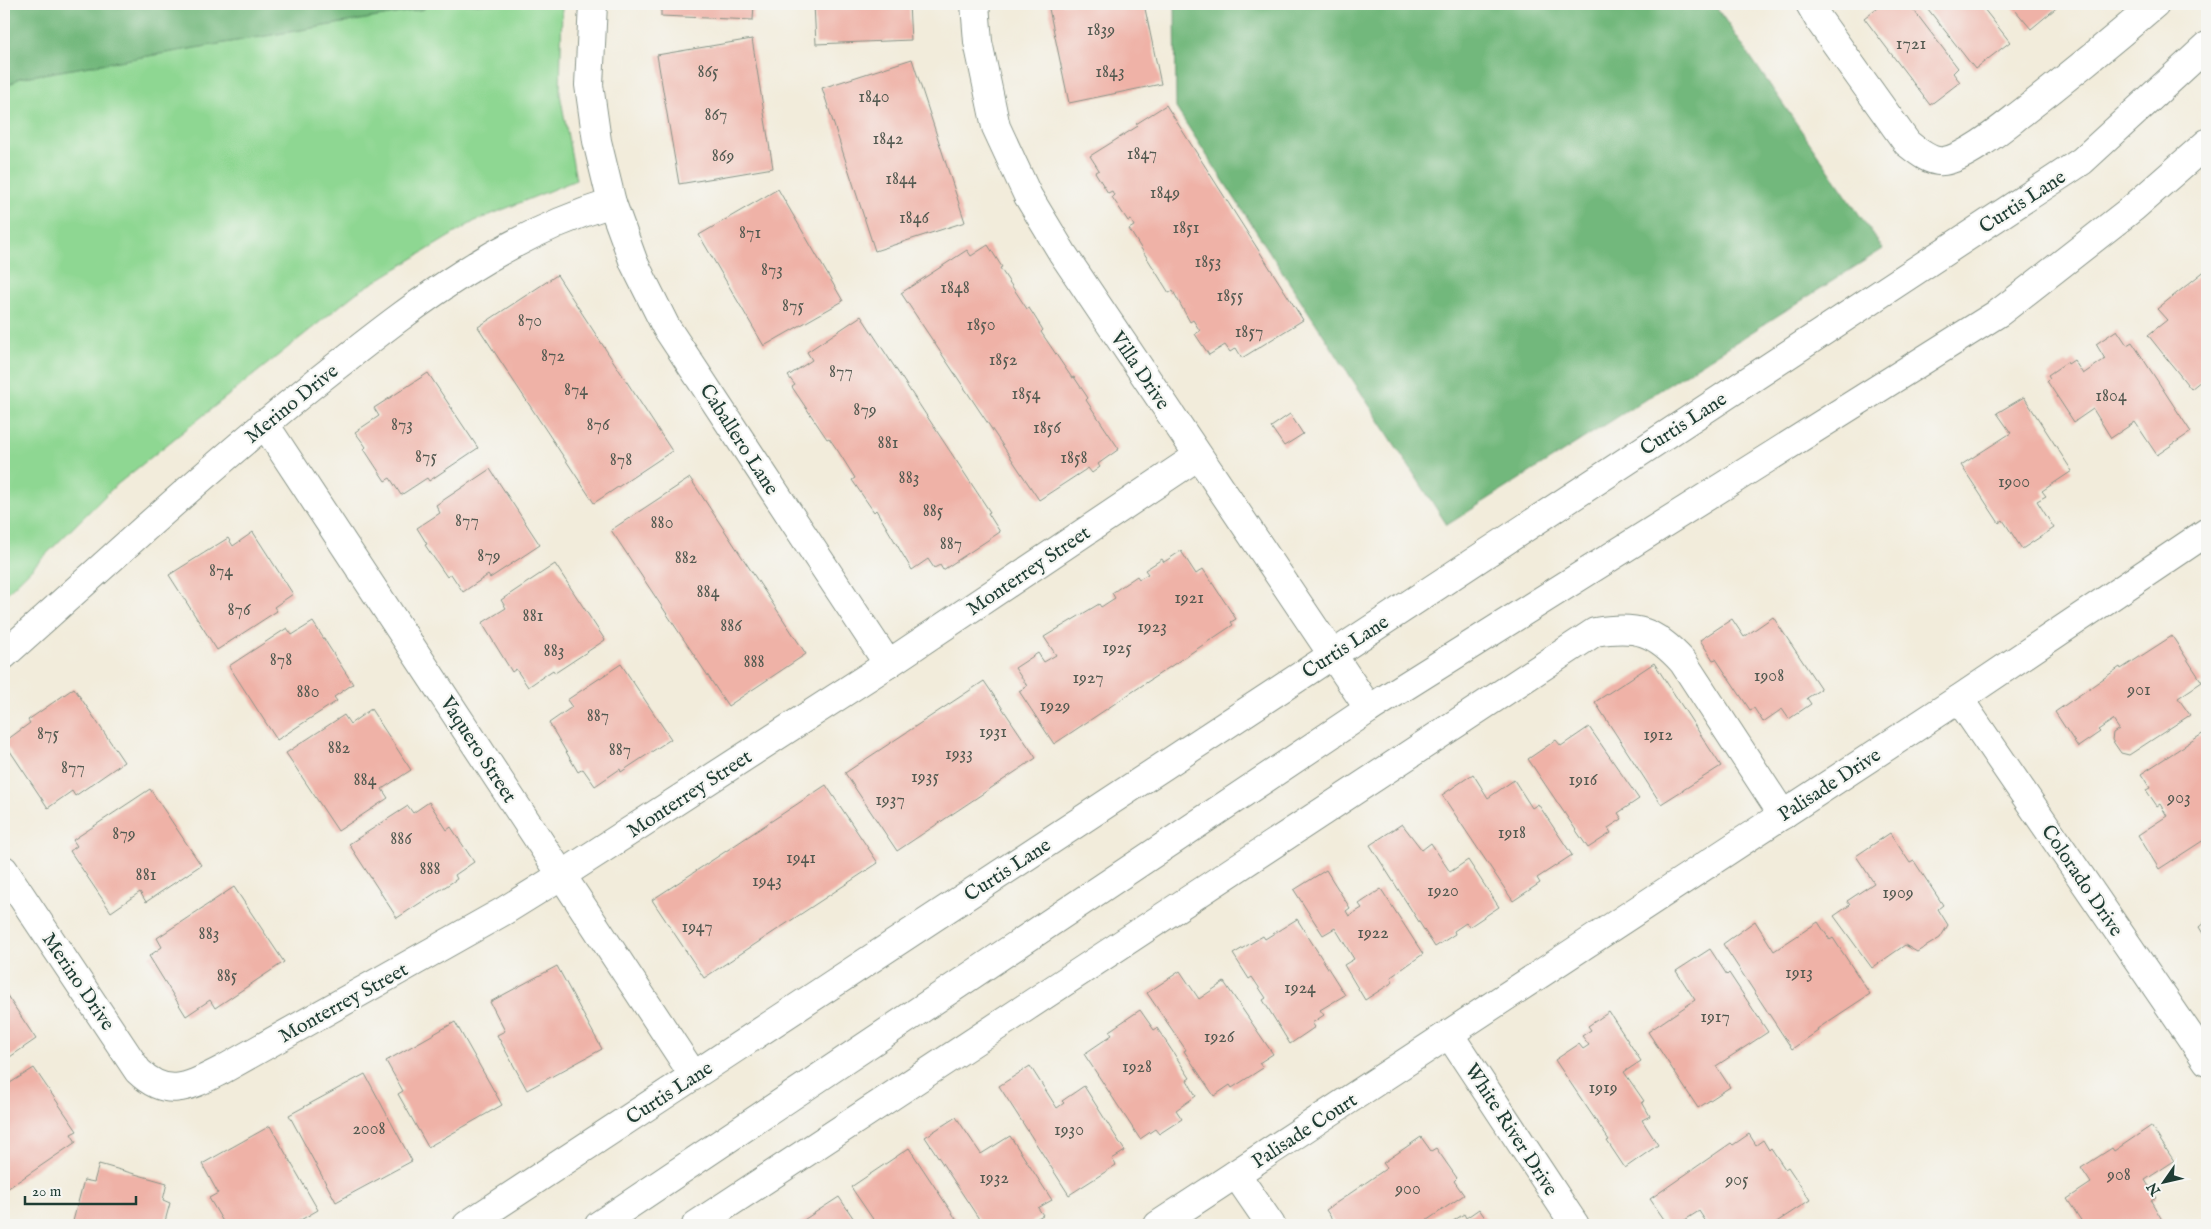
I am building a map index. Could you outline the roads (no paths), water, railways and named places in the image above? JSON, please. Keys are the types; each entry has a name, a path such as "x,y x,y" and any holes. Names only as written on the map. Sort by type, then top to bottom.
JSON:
{"street":[{"name":"Caballero Lane","path":"593,4 590,84 597,141 612,203 634,263 666,327 888,664"},
{"name":"Villa Drive","path":"974,4 978,42 996,127 1028,196 1063,254 1369,709"},
{"path":"1810,4 1819,20 1907,143 1923,155 1943,162 1992,136 2087,63 2155,4"},
{"name":"Curtis Lane","path":"467,1225 2082,161 2207,46"},
{"path":"599,1225 1369,709 2000,312 2133,208 2207,143"},
{"name":"Merino Drive","path":"4,655 264,423 416,304 462,273 545,227 612,203"},
{"name":"Vaquero Street","path":"264,423 694,1076"},
{"name":"Monterrey Street","path":"160,1086 180,1088 195,1084 504,911 888,664 1198,456"},
{"name":"Palisade Drive","path":"1449,1034 1959,699 2207,532"},
{"path":"696,1225 1596,632 1620,628 1644,632 1666,644 1683,662 1783,815"},
{"name":"Colorado Drive","path":"1959,699 2207,1061"},
{"name":"Merino Drive","path":"4,870 138,1071 150,1082 160,1086"},
{"name":"Palisade Court","path":"1158,1225 1449,1034"},
{"name":"White River Drive","path":"1449,1034 1575,1225"},
{"path":"1236,1174 1271,1225"}]}
